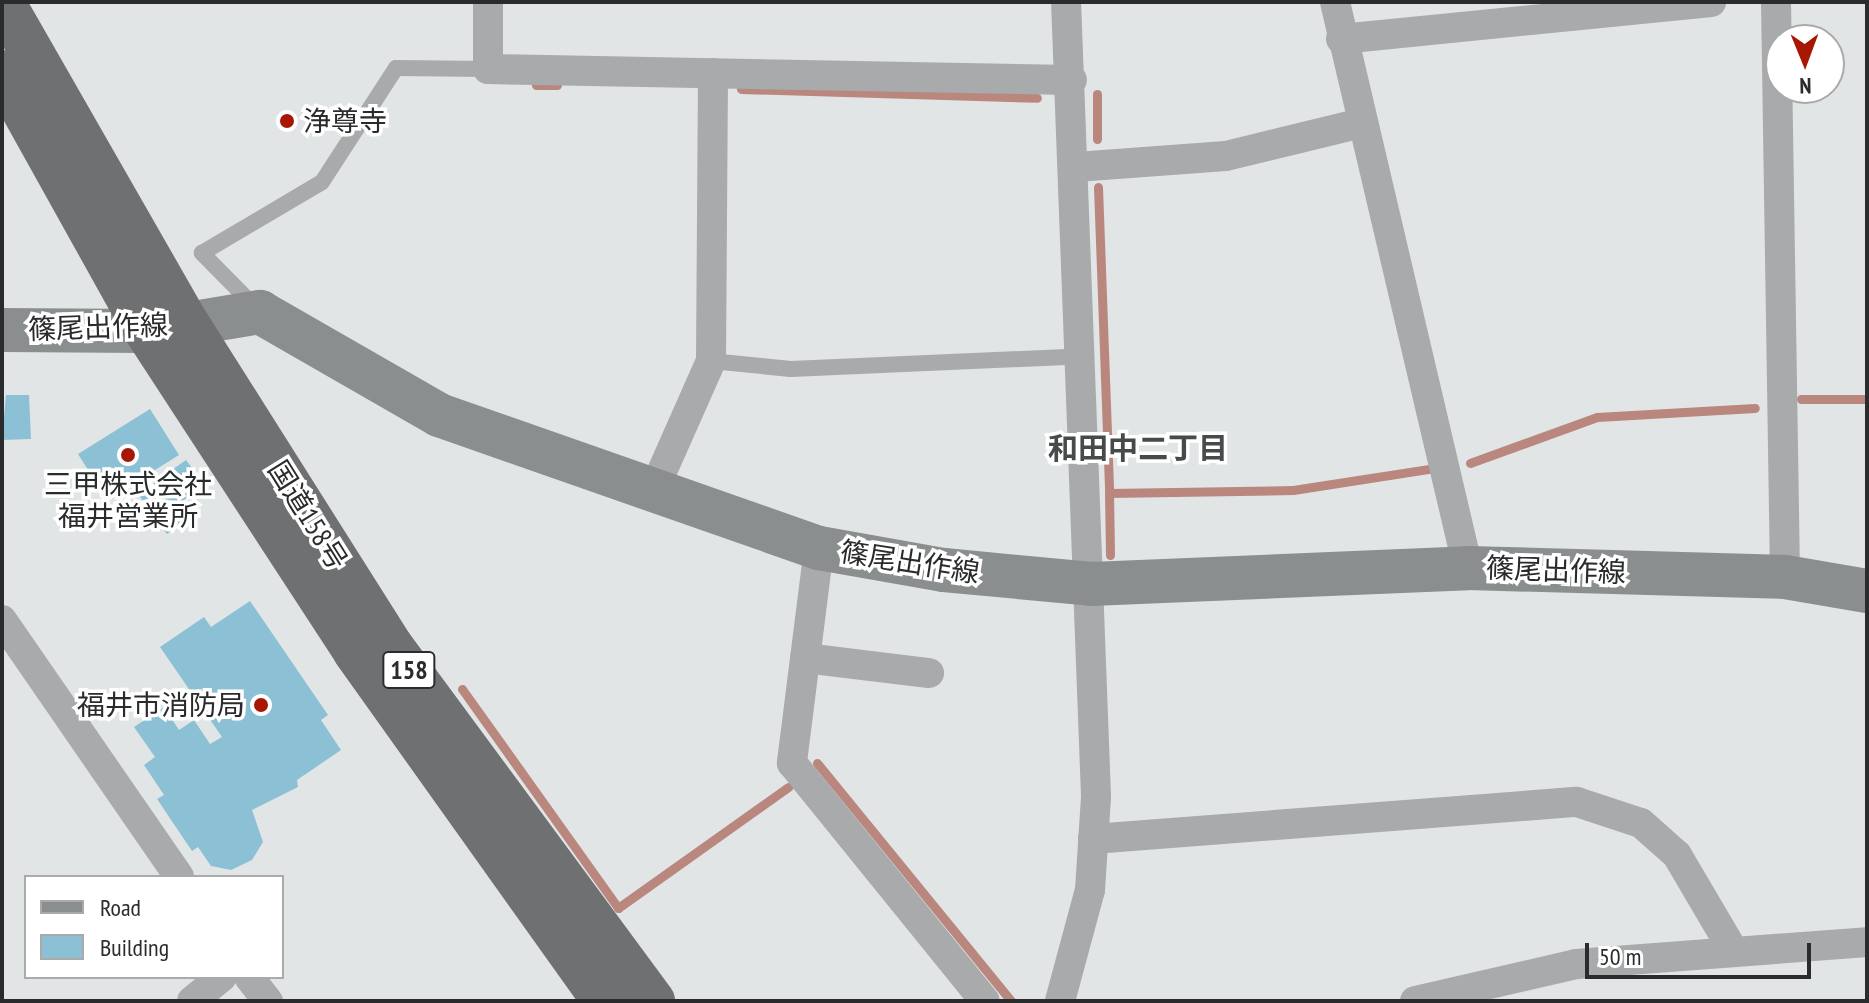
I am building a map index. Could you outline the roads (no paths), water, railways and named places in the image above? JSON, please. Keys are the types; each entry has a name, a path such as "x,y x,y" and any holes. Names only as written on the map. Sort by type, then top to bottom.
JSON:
{"highway":[{"name":"国道158号","path":"3,2 167,327 355,652 604,1001"},
{"name":"国道158号","path":"2,72 167,327 392,647 653,1001"}],"main road":[{"name":"篠尾出作線","path":"2,330 167,327 260,312 439,415 652,494 819,548 944,570 1091,584 1468,568 1785,577 1867,591"}],"street":[{"path":"488,2 488,69 1072,80"},
{"path":"1060,1001 1090,890 1093,839 1091,584 1076,167 1066,2"},
{"path":"1335,2 1341,39 1468,568"},
{"path":"1341,39 1711,2"},
{"path":"1776,2 1785,577"},
{"path":"652,494 711,361 713,73"},
{"path":"1076,167 1226,156 1361,123"},
{"path":"819,548 792,763 985,1001"},
{"path":"2,620 178,875"},
{"path":"805,658 929,673"},
{"path":"1093,839 1577,802 1641,823 1677,855 1733,950"},
{"path":"1415,1001 1576,964 1867,942"},
{"path":"192,1001 220,979"},
{"path":"251,979 268,1001"}],"lane":[{"path":"260,312 202,253 322,182 396,68 488,69"},
{"path":"711,361 791,369 1083,356"}],"waterway":[{"path":"536,85 557,85"},
{"path":"741,89 1037,98"},
{"path":"1097,94 1097,139"},
{"path":"1098,187 1109,493"},
{"path":"1801,399 1867,399"},
{"path":"1470,463 1597,417 1755,408"},
{"path":"1110,555 1109,493 1293,490 1429,469"},
{"path":"462,689 618,908 788,787"},
{"path":"817,763 1011,1001"}],"place":[{"name":"浄尊寺","path":"287,121"},
{"name":"三甲株式会社 福井営業所","path":"128,455"},
{"name":"福井市消防局","path":"261,705"}],"district":[{"name":"和田中二丁目","path":"1138,448"}]}
